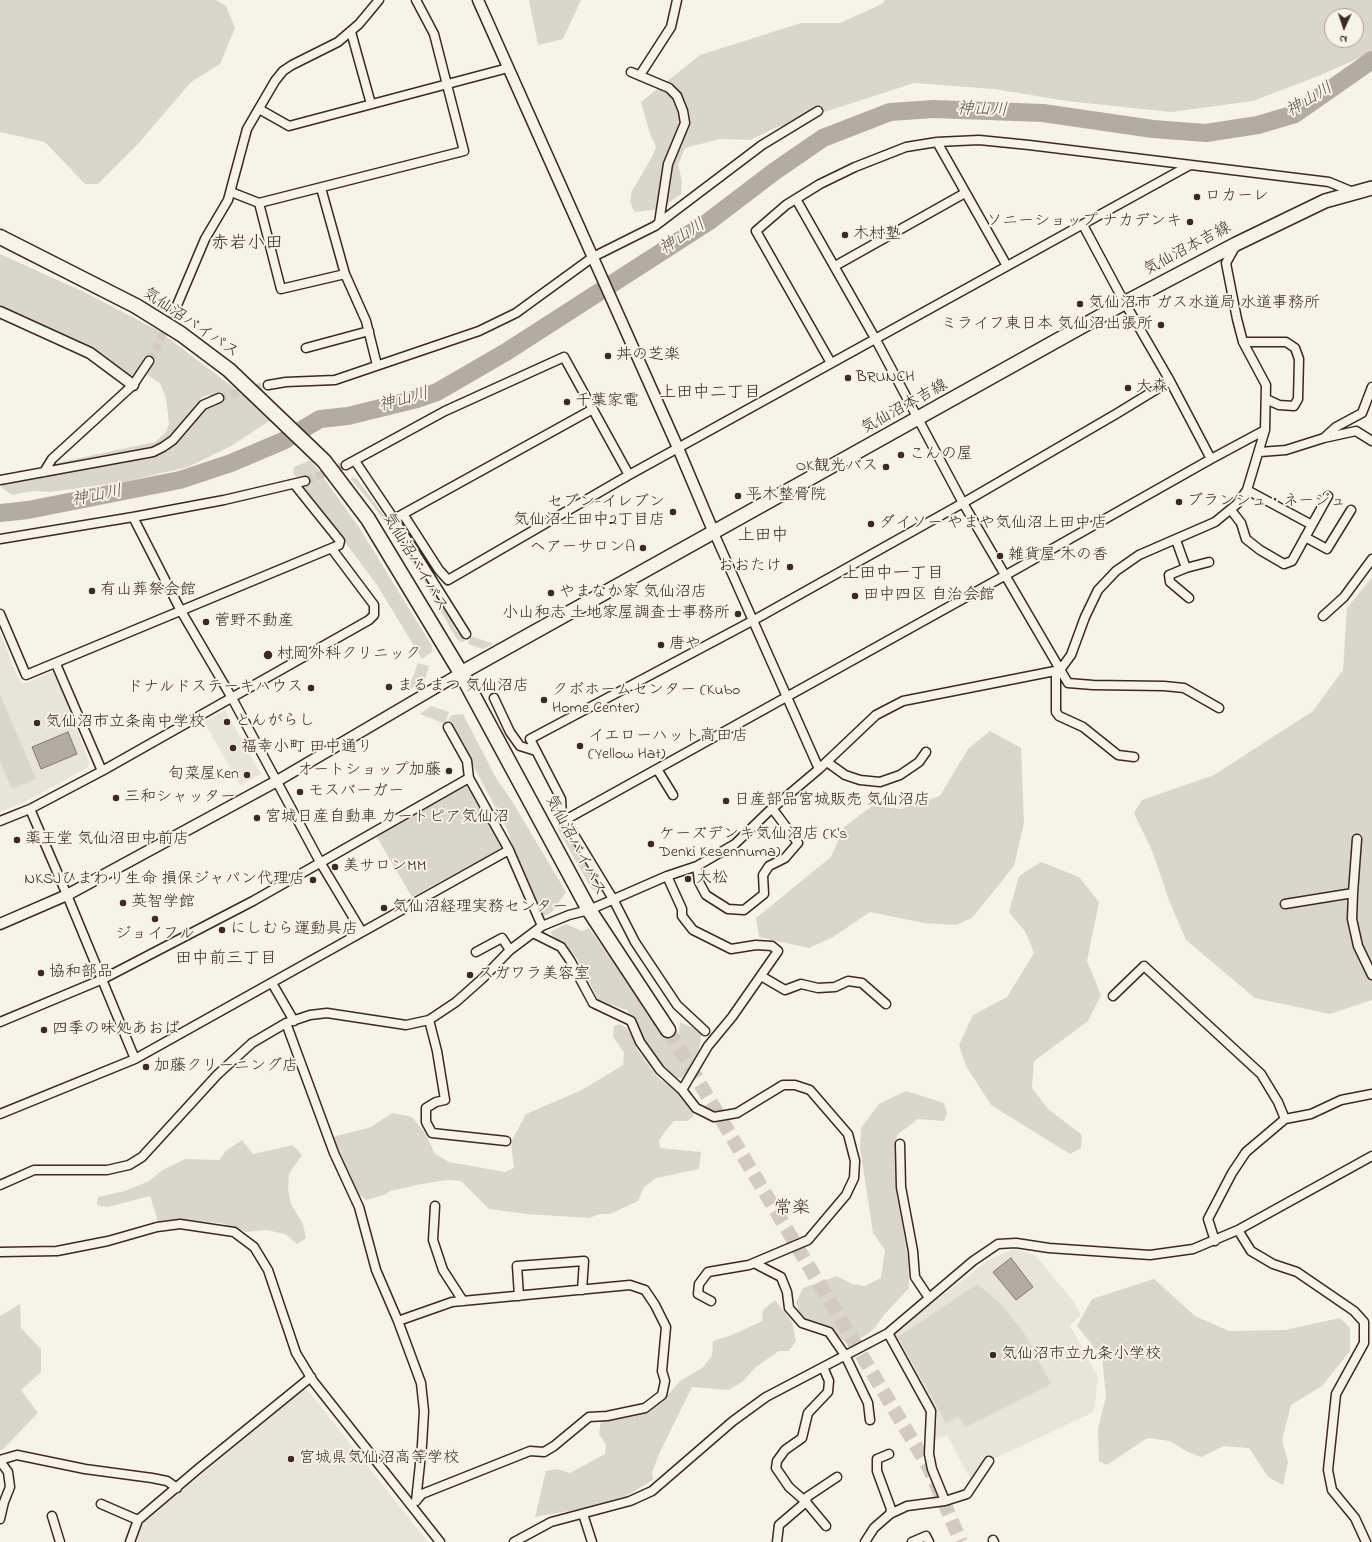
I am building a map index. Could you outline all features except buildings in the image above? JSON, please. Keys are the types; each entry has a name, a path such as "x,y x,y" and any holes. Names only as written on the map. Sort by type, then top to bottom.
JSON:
{"highway":[{"name":"気仙沼バイパス","path":"0,237 130,302 181,334 229,370 324,461 368,519 461,673 589,910 668,1030"}],"main road":[{"name":"気仙沼本吉線","path":"461,673 918,420 1124,303 1236,244 1325,201 1372,188"}],"street":[{"path":"175,310 205,239 228,200 243,139 258,110 283,71 325,50 350,32 359,24 379,0"},
{"path":"231,192 259,203 464,151 434,34 416,0"},
{"path":"478,0 678,448 714,533 819,769"},
{"path":"640,75 663,42 671,27 677,0"},
{"path":"350,32 371,104"},
{"path":"258,110 289,126 508,68"},
{"path":"631,72 669,88 677,96 683,111 685,123 668,164 658,223"},
{"path":"268,385 286,382 334,380 479,331 516,313 538,299 575,268 658,223 762,145 818,111"},
{"path":"831,363 756,231 796,199 820,184 855,167 906,147 937,142 979,140 1329,182 1354,193"},
{"path":"937,142 1006,266"},
{"path":"403,514 439,570 448,580 629,475 831,363 876,340 1006,266 1190,165"},
{"path":"321,188 345,274 366,321 377,365"},
{"path":"835,266 965,193"},
{"path":"796,199 876,340 963,503 1006,575 1058,670 1068,683 1184,688 1219,708"},
{"path":"259,203 281,289 345,274"},
{"path":"1083,225 1124,303 1170,381 1211,459"},
{"path":"1134,757 1118,755 1083,727 1059,716 1056,712 1058,670 1071,654 1085,617 1098,590 1116,571 1139,555 1215,522 1231,510 1247,490 1260,452 1265,430 1266,385 1243,342 1226,263 1236,244"},
{"path":"0,312 90,353 133,385"},
{"path":"306,348 369,331"},
{"path":"1243,342 1286,342 1295,348 1299,359 1298,399 1294,406 1279,405 1266,399"},
{"path":"346,466 445,411 564,357 629,475"},
{"path":"44,472 52,459 133,385 149,361"},
{"path":"705,1031 677,1004 635,942 613,900 562,815 561,799 530,739 754,620 963,503 1170,381"},
{"path":"1324,438 1336,427 1362,413 1372,387"},
{"path":"0,480 137,456 163,447 174,440 198,409 219,398"},
{"path":"394,519 593,409"},
{"path":"565,820 1265,430"},
{"path":"1260,452 1286,450 1324,438 1356,431 1372,441"},
{"path":"355,461 394,519 466,634"},
{"path":"0,539 133,517 295,485 305,481"},
{"path":"0,614 26,675 56,664 339,545 340,541 295,485"},
{"path":"1247,490 1312,525"},
{"path":"1231,510 1241,523 1246,539 1260,550 1284,564 1292,561 1328,496"},
{"path":"1305,537 1327,549 1350,510"},
{"path":"133,517 181,611 232,698 320,862 362,932"},
{"path":"1176,540 1186,568"},
{"path":"0,821 30,809 102,771 369,620 374,615 374,605 332,549"},
{"path":"1323,616 1344,597 1372,559"},
{"path":"1189,598 1170,582 1169,575 1186,568 1209,562"},
{"path":"56,664 102,771"},
{"path":"0,1185 34,1170 107,1170 129,1165 142,1157 218,1075 252,1043 290,1022 310,1015 327,1013 406,1024 429,1020 456,1002 483,978 510,950 542,926 569,915 589,910 667,876 697,866 735,844 772,808 827,762 876,715 903,701 1058,670"},
{"path":"0,924 67,895 277,781 461,673"},
{"path":"494,698 510,732 520,746 536,751"},
{"path":"448,727 467,761 469,778 509,850 542,926"},
{"path":"827,762 846,775 860,780 880,782 900,775 919,762 926,752"},
{"path":"657,769 673,795"},
{"path":"0,1022 102,979 253,901 469,778"},
{"path":"697,866 699,882 706,895 728,909 744,910 764,894 763,875 769,866 785,858 798,843 772,808"},
{"path":"30,809 135,1059"},
{"path":"1357,839 1352,919 1358,946 1372,975"},
{"path":"0,1114 135,1059 509,850"},
{"path":"667,876 682,910 682,916 693,930 731,949 756,945 772,946 778,951 732,1017 708,1046 682,1090"},
{"path":"1285,904 1354,893"},
{"path":"533,933 561,947 570,960 593,1003 631,1021 640,1042 660,1070 682,1090 696,1108 714,1117 737,1113 783,1085 795,1085 810,1090 848,1134 855,1161 854,1178 846,1195 808,1240 754,1263 708,1272 698,1284 698,1294 711,1301"},
{"path":"476,952 502,938 510,950"},
{"path":"1113,996 1144,966 1181,998 1261,1074 1278,1102 1285,1119"},
{"path":"761,976 786,990 801,984 818,988 835,987 848,981 862,983 886,1004"},
{"path":"272,983 290,1022 334,1153 359,1207 376,1270 398,1320 421,1383 422,1445 415,1505"},
{"path":"429,1020 445,1100 436,1102 426,1108 426,1122 432,1133 506,1141"},
{"path":"1215,1241 1208,1219 1232,1173 1246,1152 1285,1119 1311,1114 1341,1100 1372,1094"},
{"path":"900,1144 901,1187 913,1251 916,1277 929,1298"},
{"path":"514,1542 551,1522 630,1501 652,1491 733,1421 766,1397 888,1333 973,1261 998,1244 1016,1243 1049,1248 1150,1254 1193,1249 1238,1230 1372,1156"},
{"path":"435,1206 433,1240 443,1270 463,1301"},
{"path":"0,1252 57,1251 108,1241 157,1227 180,1224 234,1232 254,1247 268,1270 296,1354 311,1377 415,1505 440,1542"},
{"path":"1238,1230 1251,1251 1273,1264 1297,1272 1354,1311 1364,1322 1364,1342 1336,1394 1328,1470 1332,1490 1354,1518 1366,1542"},
{"path":"519,1296 517,1266 584,1261 582,1290"},
{"path":"754,1263 781,1278 787,1292 789,1308 802,1323 829,1332 845,1355 868,1403 870,1420"},
{"path":"398,1320 452,1302 630,1285 645,1290 655,1305 666,1327 662,1371 665,1381 662,1394 645,1408 607,1416 589,1417 554,1446 544,1452 530,1451 422,1494 415,1505"},
{"path":"888,1333 931,1411 929,1454 932,1469 945,1501"},
{"path":"823,1367 829,1381 828,1392 808,1413 802,1438 785,1450 777,1461 776,1468 789,1487 806,1502 826,1526"},
{"path":"130,1542 138,1520 311,1377"},
{"path":"889,1454 877,1459 877,1470 891,1509 890,1514"},
{"path":"0,1519 4,1502 10,1487 8,1472 0,1460 17,1455 85,1470 167,1481 177,1488"},
{"path":"865,1542 874,1528 890,1514 907,1506 945,1501 967,1494 989,1461"},
{"path":"777,1542 779,1525 806,1502 807,1497 836,1477"},
{"path":"101,1504 138,1520"},
{"path":"583,1514 592,1542"},
{"path":"52,1516 60,1542"},
{"path":"912,1542 926,1536 929,1542"}],"shaded area":[{"path":"0,0 216,0 226,6 235,28 220,64 191,82 138,144 98,184 85,184 45,142 0,132"},
{"path":"529,0 581,0 563,39 538,45"},
{"path":"885,0 1372,0 1372,52 1321,75 1253,101 1171,112 1067,101 994,89 914,83 775,128 750,140 720,139 685,148 678,165 682,181 681,194 660,209 634,212 630,201 632,191 652,157 656,147 650,134 641,102 700,55 801,23 840,23 882,4"},
{"path":"0,254 86,293 159,331 251,401 271,420 231,446 188,467 123,482 50,492 33,491 12,495 2,488 1,482 157,453 197,415 214,403 216,399 209,395 202,397 176,434 160,446 138,453 52,468 52,464 155,442 166,432 169,424 166,398 160,383 147,375 153,361 144,357 135,373 130,376 102,355 0,307"},
{"path":"311,460 360,529 432,646 432,652 422,659 377,585 293,473 294,467"},
{"path":"353,477 357,479 391,525 430,586 433,587 448,612 456,631 465,638 465,641 461,642 456,638 420,574 373,505 351,479"},
{"path":"1372,577 1372,1000 1330,1014 1255,998 1186,940 1170,903 1153,853 1134,813 1142,800 1214,775 1313,711 1343,670 1347,608"},
{"name":"気仙沼市立条南中学校","path":"0,632 18,678 23,684 51,672 56,675 89,762 87,768 25,802 0,812"},
{"path":"471,636 493,644 483,649 468,644"},
{"path":"418,663 429,666 424,682 408,690"},
{"path":"0,694 36,779 12,789 0,761"},
{"path":"431,706 449,712 445,724 420,714"},
{"name":"福幸小町 田中通り","path":"225,710 261,774 240,785 204,722"},
{"path":"463,714 496,778 512,801 566,892 552,912 544,916 514,850 507,829 453,728 448,723 449,718 452,715"},
{"path":"990,731 1021,748 1024,823 1014,866 972,918 956,925 924,923 870,912 833,937 809,948 759,937 756,918 831,857 844,827 872,806 901,809 940,796 968,749"},
{"path":"68,732 77,754 41,769 32,747"},
{"path":"466,783 502,848 412,897 375,834"},
{"path":"556,813 601,886 602,892 599,893 591,888 559,831"},
{"path":"1041,862 1079,877 1099,902 1087,961 1101,995 1088,1021 1034,1061 1032,1088 1048,1109 1082,1135 1081,1148 1070,1154 991,1105 966,1066 959,1045 973,1015 1007,997 1034,953 1026,933 1009,912 1019,876"},
{"path":"566,924 582,931 589,928 649,1013 658,1031 668,1040 678,1038 680,1022 702,1032 698,1055 682,1078 667,1077 627,1010 599,1001 576,957 566,945 554,937 550,932"},
{"path":"620,1024 628,1029 638,1051 658,1078 678,1091 694,1111 693,1117 687,1121 674,1121 659,1141 660,1148 701,1152 699,1169 656,1178 644,1187 638,1201 610,1214 600,1214 589,1218 527,1214 489,1209 461,1181 447,1180 422,1184 390,1191 384,1195 366,1200 359,1194 333,1137 371,1127 392,1113 412,1117 425,1133 435,1154 449,1162 505,1172 514,1168 511,1142 526,1114 582,1090 623,1065 624,1053 613,1036 614,1026"},
{"path":"906,1091 944,1103 947,1113 944,1121 918,1119 897,1135 895,1151 897,1194 908,1258 909,1288 883,1316 874,1329 850,1346 827,1326 808,1321 800,1313 796,1303 803,1288 837,1276 852,1284 865,1286 881,1278 885,1250 873,1233 860,1147 861,1128 879,1104"},
{"path":"242,1140 253,1154 293,1145 302,1155 289,1174 288,1190 291,1204 303,1224 306,1238 297,1244 285,1234 266,1230 246,1232 221,1223 178,1220 158,1221 150,1196 107,1207 97,1205 98,1197 125,1191 149,1181 164,1169 186,1159 219,1160 226,1151"},
{"name":"気仙沼市立九条小学校","path":"1014,1249 1035,1255 1074,1302 1081,1315 1070,1325 1098,1377 1094,1412 989,1461 973,1484 947,1435 930,1443 930,1409 888,1333 970,1275 986,1261"},
{"path":"1011,1258 1033,1287 1016,1300 993,1272"},
{"path":"1154,1279 1195,1316 1229,1331 1285,1330 1340,1318 1350,1328 1350,1351 1322,1386 1291,1405 1282,1440 1288,1462 1283,1485 1268,1477 1249,1448 1224,1446 1201,1457 1186,1451 1170,1441 1147,1438 1107,1465 1099,1461 1098,1429 1106,1396 1102,1357 1077,1326 1092,1299"},
{"path":"977,1284 1001,1304 1024,1333 1051,1384 966,1427 958,1417 946,1423 898,1337"},
{"path":"775,1300 792,1322 796,1341 789,1351 779,1351 756,1367 742,1382 728,1390 692,1387 659,1454 652,1472 653,1480 626,1496 581,1509 535,1517 546,1471 557,1469 570,1473 605,1454 606,1445 599,1434 601,1420 635,1416 667,1396 680,1381 702,1368 712,1356 713,1341 732,1335 762,1321 763,1310"},
{"path":"20,1304 21,1328 41,1349 41,1372 21,1390 38,1413 2,1450 0,1450 0,1316"},
{"name":"宮城県気仙沼高等学校","path":"304,1389 310,1393 428,1542 134,1542 141,1525"}],"waterway":[{"name":"神山川","path":"0,513 28,510 180,480 231,463 283,441 320,419 348,416 417,399 437,392 506,352 708,222 775,171 823,138 890,112 933,109 1043,113 1153,129 1206,133 1258,125 1295,114 1372,60"}],"tunnel":[{"path":"149,361 175,310"},
{"path":"219,398 268,385"},
{"path":"305,481 346,465"},
{"path":"668,1030 929,1468 961,1542"}],"place":[{"name":"ロカーレ","path":"1197,197"},
{"name":"ソニーショップ ナカデンキ","path":"1190,222"},
{"name":"木村塾","path":"845,235"},
{"name":"気仙沼市 ガス水道局 水道事務所","path":"1080,304"},
{"name":"ミライフ東日本 気仙沼出張所","path":"1161,325"},
{"name":"丼の芝楽","path":"608,356"},
{"name":"BRUNCH","path":"848,378"},
{"name":"大森","path":"1128,388"},
{"name":"千葉家電","path":"567,402"},
{"name":"こんの屋","path":"901,455"},
{"name":"OK観光バス","path":"886,467"},
{"name":"平木整骨院","path":"738,496"},
{"name":"ブランシュ・ネージュ","path":"1179,502"},
{"name":"セブン-イレブン 気仙沼上田中2丁目店","path":"673,512"},
{"name":"ダイソー やまや気仙沼上田中店","path":"871,524"},
{"name":"ヘアーサロンA","path":"643,548"},
{"name":"雑貨屋 木の香","path":"1000,556"},
{"name":"おおたけ","path":"790,567"},
{"name":"有山葬祭会館","path":"92,591"},
{"name":"やまなか家 気仙沼店","path":"551,593"},
{"name":"田中四区 自治会館","path":"855,596"},
{"name":"小山和志 土地家屋調査士事務所","path":"738,614"},
{"name":"菅野不動産","path":"206,622"},
{"name":"唐や","path":"661,645"},
{"name":"村岡外科クリニック","path":"268,655"},
{"name":"まるまつ 気仙沼店","path":"389,687"},
{"name":"ドナルドステーキハウス","path":"311,688"},
{"name":"クボホームセンター (Kubo Home Center)","path":"544,700"},
{"name":"とんがらし","path":"227,722"},
{"name":"気仙沼市立条南中学校","path":"37,723"},
{"name":"イエローハット高田店 (Yellow Hat)","path":"580,746"},
{"name":"福幸小町 田中通り","path":"233,748"},
{"name":"オートショップ加藤","path":"449,771"},
{"name":"旬菜屋Ken","path":"247,775"},
{"name":"モスバーガー","path":"300,792"},
{"name":"三和シャッター","path":"116,798"},
{"name":"日産部品宮城販売 気仙沼店","path":"726,801"},
{"name":"宮城日産自動車 カートピア気仙沼","path":"257,818"},
{"name":"薬王堂 気仙沼田中前店","path":"17,840"},
{"name":"ケーズデンキ気仙沼店 (K's Denki Kesennuma)","path":"651,844"},
{"name":"美サロンMM","path":"335,867"},
{"name":"大松","path":"688,879"},
{"name":"NKSJひまわり生命 損保ジャパン代理店","path":"313,880"},
{"name":"英智学館","path":"123,903"},
{"name":"気仙沼経理実務センター","path":"384,908"},
{"name":"ジョイフル","path":"155,919"},
{"name":"にしむら運動具店","path":"222,930"},
{"name":"協和部品","path":"41,973"},
{"name":"スガワラ美容室","path":"470,975"},
{"name":"四季の味処あおば","path":"44,1030"},
{"name":"加藤クリーニング店","path":"146,1067"},
{"name":"気仙沼市立九条小学校","path":"993,1355"},
{"name":"宮城県気仙沼高等学校","path":"291,1459"}],"district":[{"name":"赤岩小田","path":"247,245"},
{"name":"上田中二丁目","path":"710,394"},
{"name":"上田中","path":"763,537"},
{"name":"上田中一丁目","path":"893,575"},
{"name":"田中前三丁目","path":"226,960"},
{"name":"常楽","path":"792,1210"}]}
